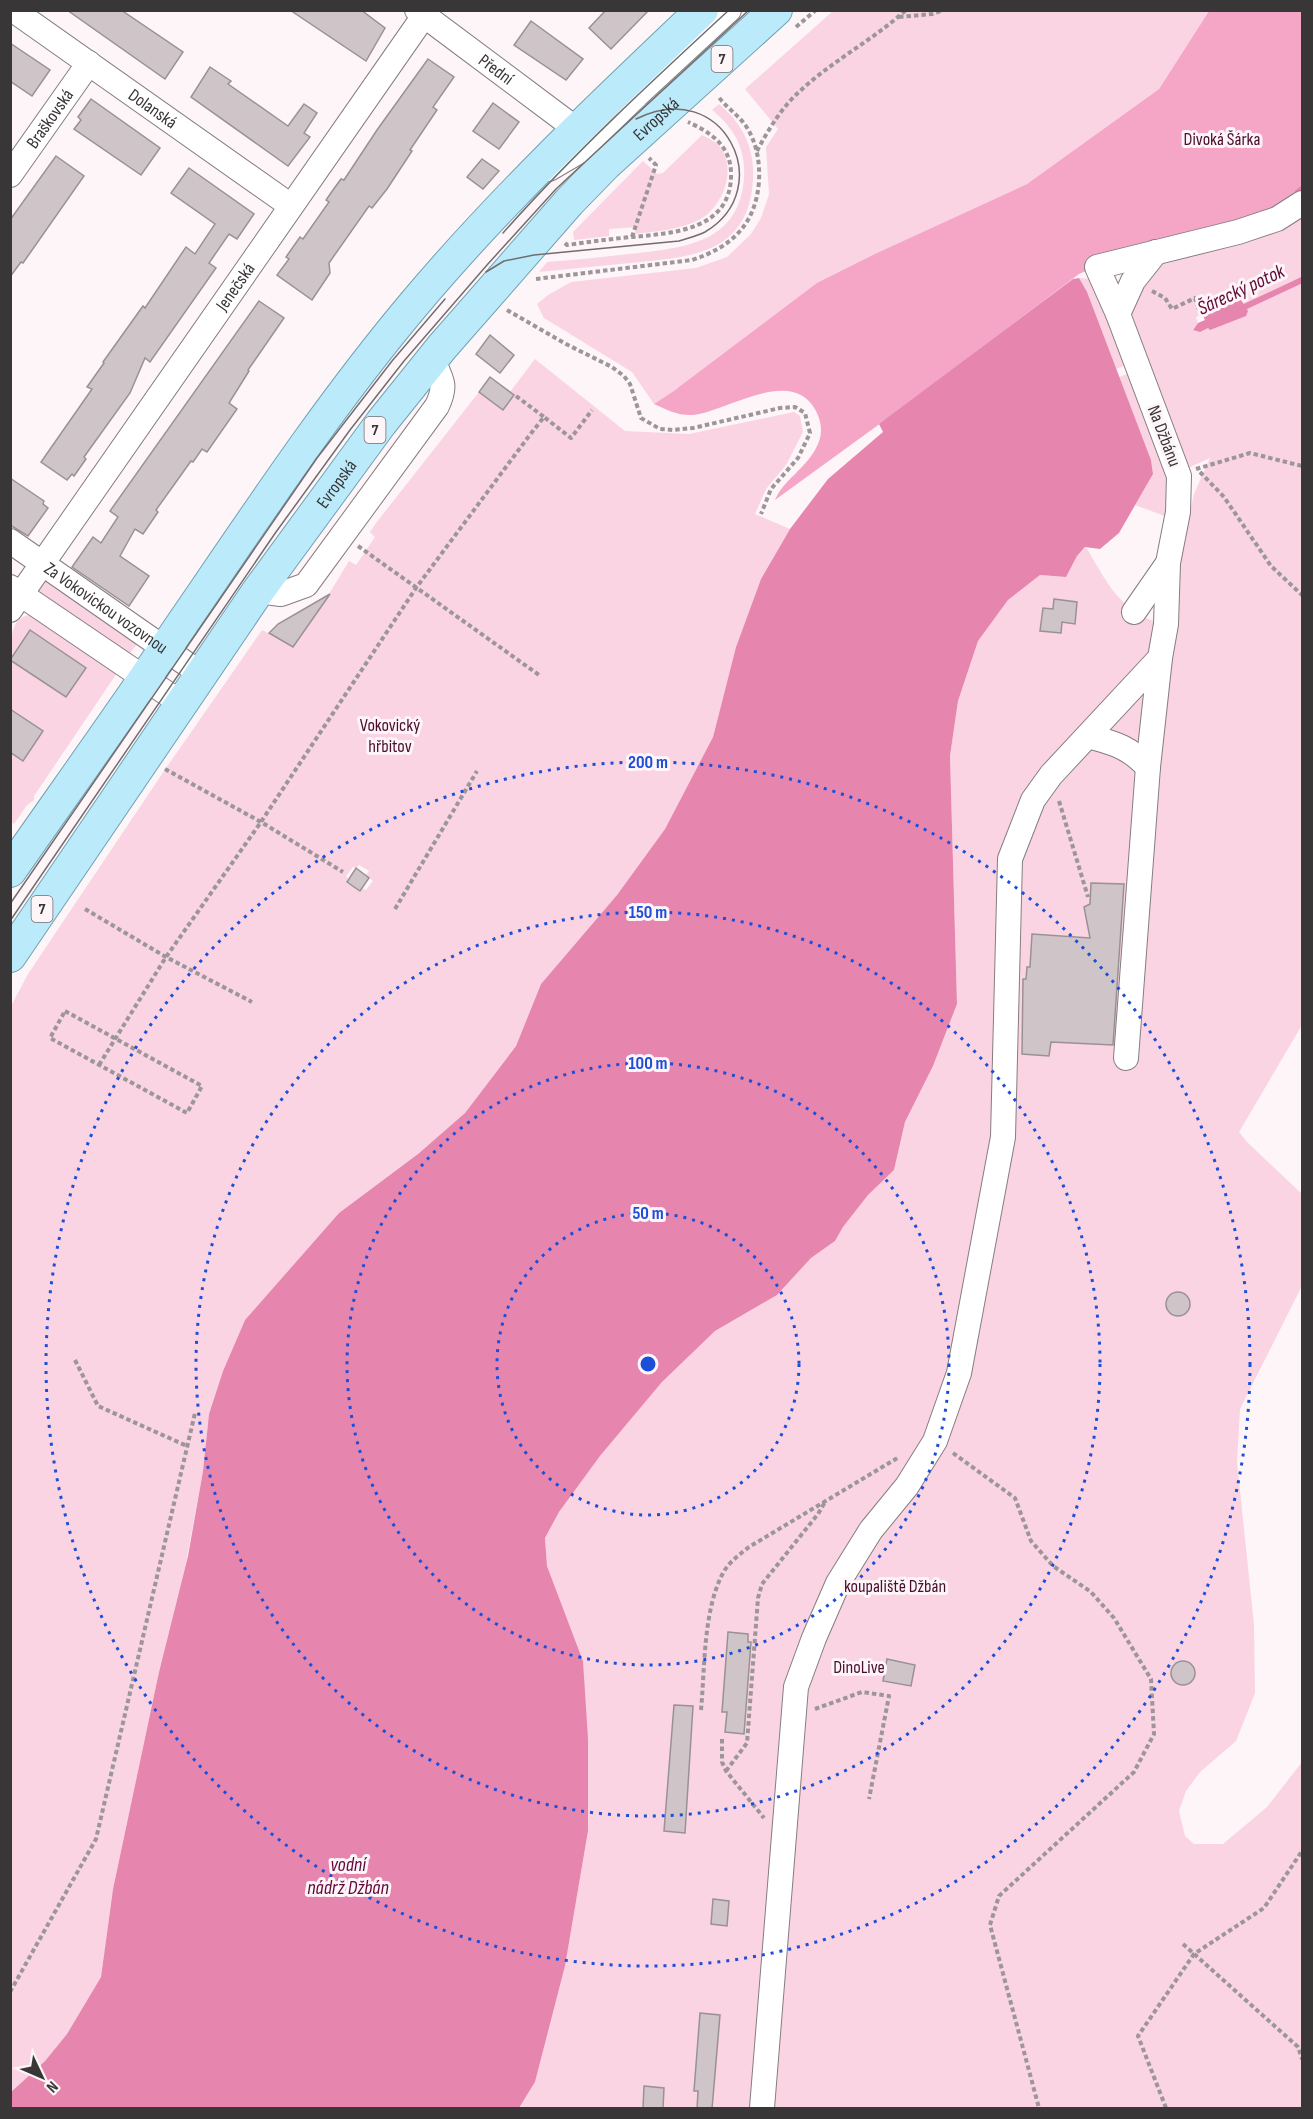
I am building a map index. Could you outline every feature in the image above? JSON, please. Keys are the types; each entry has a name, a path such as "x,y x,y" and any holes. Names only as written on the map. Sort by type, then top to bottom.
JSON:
{"main road":[{"path":"10,871 284,476 387,337 420,297 523,184 576,129 702,10"},
{"name":"Evropská","path":"10,956 258,591 352,460 432,359 569,202 636,149 776,10"}],"street":[{"name":"Dolanská","path":"13,10 291,206"},
{"path":"523,184 578,152 637,94 729,10"},
{"path":"636,149 644,107 749,10"},
{"name":"Přední","path":"423,12 576,129"},
{"name":"Jenečská","path":"14,597 42,563 423,12"},
{"name":"Braškovská","path":"10,175 88,63"},
{"name":"Na Džbánu","path":"1125,1058 1148,767 1166,624 1168,563 1188,472 1097,267 1238,232 1276,219 1302,203"},
{"path":"1118,314 1133,281 1156,252"},
{"path":"258,591 281,594 306,585 437,406 444,392 432,359"},
{"name":"Za Vokovickou vozovnou","path":"10,540 201,674"},
{"name":"Na Džbánu","path":"1134,612 1168,563"},
{"name":"Za Vokovickou vozovnou","path":"14,597 145,678 181,703"},
{"path":"762,2109 796,1687 838,1583 871,1530 907,1486 935,1441 959,1373 1003,1137 1010,859 1033,800 1051,774 1160,658"},
{"path":"1088,736 1119,744 1135,753 1148,767"}],"path":[{"path":"757,151 767,131 798,92 906,10"},
{"path":"898,18 932,14 944,10"},
{"path":"534,279 682,262 715,251 736,235 753,212 759,184 757,151 745,123 717,94"},
{"path":"567,245 676,232 693,228 717,212 727,196 731,172 728,158 714,136 682,120"},
{"path":"632,237 656,165 636,149"},
{"path":"1165,298 1172,309 1195,298 1199,309"},
{"path":"499,305 566,344 612,367 624,376 630,384 642,418 660,429 693,428 780,408 795,407 805,413 810,433 798,458 771,489 761,514"},
{"path":"516,396 571,438 592,410"},
{"path":"99,1065 166,957 261,822 416,588 544,417"},
{"path":"1188,472 1250,453 1302,466"},
{"path":"1188,472 1224,497 1271,566 1302,595"},
{"path":"342,536 539,675"},
{"path":"162,767 261,822 343,872"},
{"path":"395,909 477,771"},
{"path":"1051,774 1088,897"},
{"path":"85,909 166,957 252,1002"},
{"path":"65,1011 115,1037 202,1086 187,1113 50,1038 65,1011"},
{"path":"75,1360 98,1406 187,1446"},
{"path":"10,1992 96,1839 195,1413"},
{"path":"935,1441 1015,1498 1031,1541 1053,1566 1091,1592 1114,1618 1151,1679 1154,1734 1134,1772 999,1896 990,1924 1039,2109"},
{"path":"701,1710 710,1605 724,1572 735,1558 749,1547 900,1456"},
{"path":"726,1771 747,1743 758,1598 762,1584 818,1514 825,1501"},
{"path":"793,1710 815,1710 862,1692 889,1696 869,1799"},
{"path":"722,1739 722,1762 726,1771 784,1842"},
{"path":"1166,2109 1138,2036 1194,1954 1264,1908 1302,1851"},
{"path":"1183,1944 1298,2047 1302,2059"}],"green space":[{"path":"833,11 1209,11 1159,89 1027,184 879,252 654,404 632,372 544,318 537,304 571,282 696,268 727,257 751,234 761,218 769,194 766,147 778,129 745,89"},
{"name":"Divoká Šárka","path":"1209,11 1302,11 1302,199 1079,274 775,500 784,486 813,454 819,442 820,420 805,398 792,392 776,391 759,394 693,415 678,414 654,404 817,283 1027,184 1159,89"},
{"path":"719,104 734,119 745,137 753,168 749,204 741,223 728,237 694,254 674,258 539,272 547,262 688,245 720,229 732,216 740,199 744,166 737,139 712,110"},
{"path":"702,135 721,148 728,167 725,188 707,214 699,220 668,230 635,234 636,227 609,229 609,236 574,240 573,232 643,161 657,174 663,173"},
{"name":"koupaliště Džbán","path":"1302,216 1302,1025 1239,1132 1302,1194 1302,1286 1240,1409 1237,1462 1254,1625 1255,1693 1236,1741 1200,1772 1186,1791 1179,1811 1185,1836 1194,1844 1223,1844 1267,1807 1302,1762 1302,2108 519,2108 535,2082 565,1966 588,1831 583,1661 547,1566 545,1538 559,1512 600,1456 662,1382 715,1331 777,1295 811,1258 835,1241 868,1195 894,1170 905,1122 933,1066 957,1004 950,756 958,701 978,641 1008,600 1040,575 1066,577 1077,556 1086,547 1107,582 1123,602 1145,617 1159,623 1174,587 1194,494 1210,458 1188,468 1129,310 1151,265","holes":["1240,300 1242,302 1210,330 1209,327 1201,331 1193,329 1198,323 1196,317"]},
{"path":"1079,278 1095,279 1129,364 1116,369"},
{"name":"Vokovický hřbitov","path":"535,359 625,431 689,434 794,412 800,416 803,432 786,465 766,489 755,514 790,529 761,579 736,647 713,737 665,829 617,895 541,984 516,1046 465,1113 418,1154 339,1213 245,1320 223,1371 209,1414 203,1471 185,1568 159,1672 113,1889 101,1977 67,2034 45,2061 11,2092 11,1006 28,974 262,630 293,646 318,612 349,561 356,565 375,537 370,532 376,523 479,392 503,410 514,396 510,392","holes":["359,865 369,871 366,875 373,881 366,890 362,888 360,891 346,883 349,879 346,876 353,867 356,868"]},
{"path":"1133,372 1172,471 1170,518 1135,505 1153,474 1151,460 1119,377"},
{"path":"48,577 138,643 126,658 37,593"},
{"path":"35,616 117,673 34,796 34,800 27,805 14,824 11,821 11,752 43,731 11,709 11,660 66,697 86,668 30,630 11,659 12,632 22,617"}],"water":[{"name":"vodní nádrž Džbán","path":"1079,278 1087,292 1151,460 1153,474 1119,533 1100,549 1085,547 1077,556 1066,577 1040,575 1008,600 978,641 958,701 950,756 957,1004 933,1066 905,1122 894,1170 868,1195 835,1241 811,1258 777,1295 715,1331 662,1382 600,1456 559,1512 545,1538 547,1566 583,1661 588,1739 588,1831 565,1966 535,2082 519,2108 11,2108 11,2092 45,2061 67,2034 101,1977 113,1889 159,1672 188,1556 203,1471 209,1414 223,1371 245,1320 339,1213 418,1154 465,1113 516,1046 541,984 617,895 665,829 713,737 736,647 761,579 790,529 828,479 883,432 879,424 1073,279"},
{"path":"1241,300 1248,311 1246,316 1210,330 1208,328 1200,332 1193,330 1198,323 1205,320 1202,314"}],"building":[{"path":"67,10 121,10 183,52 165,79"},
{"path":"290,10 361,10 385,28 366,61"},
{"path":"606,10 649,10 611,49 589,28"},
{"path":"531,21 583,59 566,80 514,45"},
{"path":"10,43 50,70 32,96 10,81"},
{"path":"428,59 454,77 433,107 437,110 387,189 372,208 369,206 329,263 330,273 312,300 277,275 289,259 286,257 300,237 303,239 329,202 326,200 341,179 344,180"},
{"path":"210,67 231,81 228,84 288,126 304,104 317,113 304,133 310,137 288,166 191,97"},
{"path":"91,99 160,148 141,175 74,129 81,120 78,117"},
{"path":"493,103 519,122 499,149 473,131"},
{"path":"56,156 84,176 23,263 21,262 10,277 10,220"},
{"path":"482,159 499,171 483,189 467,177"},
{"path":"189,168 254,214 237,239 229,234 209,263 216,268 150,362 145,358 130,393 84,457 86,459 74,476 72,474 67,480 41,462 92,389 87,387 103,362 143,306 145,308 186,247 195,254 215,224 171,193"},
{"path":"259,301 284,318 248,370 229,403 237,409 207,452 202,449 193,462 191,461 156,510 158,512 143,534 135,529 120,556 149,576 129,606 72,567 93,537 101,543 118,517 110,511"},
{"path":"490,335 514,355 500,373 476,354"},
{"path":"490,377 514,395 503,410 479,392"},
{"path":"10,478 44,501 43,504 48,508 28,536 10,525"},
{"path":"330,594 293,647 269,633 278,624"},
{"path":"1054,599 1077,602 1075,624 1062,622 1061,633 1040,631 1043,608 1053,609"},
{"path":"30,630 86,668 66,697 10,660"},
{"path":"10,709 43,731 23,761 10,752"},
{"path":"356,868 369,878 360,891 347,882"},
{"path":"1091,883 1124,884 1113,1045 1051,1042 1049,1056 1022,1054 1023,979 1026,979 1027,967 1030,967 1032,934 1090,938 1084,907 1090,904"},
{"path":"1178,1292 1186,1296 1190,1304 1186,1312 1178,1316 1170,1312 1166,1304 1170,1296"},
{"path":"728,1632 748,1634 748,1642 751,1642 744,1734 725,1732 727,1712 722,1712"},
{"path":"887,1659 915,1665 911,1686 883,1681"},
{"path":"1183,1661 1191,1665 1195,1673 1191,1681 1183,1685 1175,1681 1171,1673 1175,1665"},
{"path":"674,1705 693,1706 685,1833 664,1831"},
{"path":"713,1899 729,1901 727,1926 711,1924"},
{"path":"700,2013 720,2015 712,2109 697,2109 698,2091 694,2091"},
{"path":"644,2086 664,2088 663,2109 643,2109"}],"waterway":[{"path":"1298,192 1302,189"},
{"name":"Šárecký potok","path":"1240,309 1302,280"}],"tram line":[{"path":"503,233 585,147 729,10"},
{"path":"10,921 276,532 350,430 404,361 556,189 749,10"},
{"path":"486,272 504,261 534,255 679,241 705,232 727,213 738,190 739,165 731,142 716,124 694,112 667,109 636,119"},
{"path":"10,904 317,458 392,361 445,299"}],"park label":[{"name":"DinoLive","path":"859,1667"}]}
